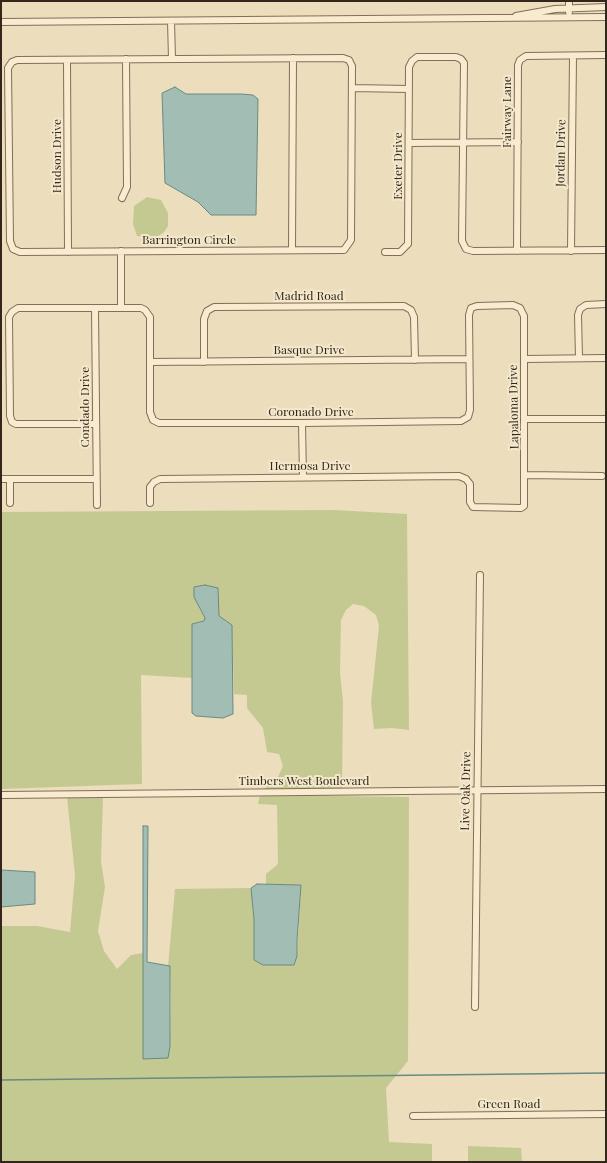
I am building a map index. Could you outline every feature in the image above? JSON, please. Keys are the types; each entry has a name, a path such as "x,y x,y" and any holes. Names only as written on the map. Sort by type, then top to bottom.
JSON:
{"street":[{"path":"569,1 569,18"},
{"path":"507,18 569,8 606,7"},
{"path":"1,22 518,19 606,17"},
{"path":"171,21 172,59"},
{"name":"Fairway Lane","path":"517,251 518,65 520,60 526,56 606,55"},
{"name":"Jordan Drive","path":"571,251 573,56"},
{"path":"292,250 294,58"},
{"name":"Barrington Circle","path":"294,58 343,58 348,60 352,66 351,240 344,250 20,252 13,249 10,241 8,68 12,62 17,60 294,58"},
{"name":"Exeter Drive","path":"385,252 400,252 408,244 409,67 412,61 417,58 456,58 464,63 463,142"},
{"path":"122,198 127,187 126,59"},
{"name":"Hudson Drive","path":"67,60 68,252"},
{"path":"352,88 409,88"},
{"path":"463,142 462,241 466,249 473,251 606,250"},
{"path":"409,143 518,142"},
{"path":"121,251 121,308"},
{"path":"579,358 578,316 580,309 586,305 606,304"},
{"name":"Lapaloma Drive","path":"469,359 469,315 471,308 477,306 513,305 520,308 524,316 524,506 520,508 478,508 473,507 470,502"},
{"name":"Madrid Road","path":"204,362 204,319 207,311 214,307 404,306 411,310 414,317 415,360"},
{"path":"96,424 16,424 12,422 10,416 9,317 12,312 18,308 141,308 145,310 150,317 150,362"},
{"name":"Condado Drive","path":"95,308 97,505"},
{"path":"524,359 606,358"},
{"name":"Basque Drive","path":"150,362 469,359"},
{"name":"Coronado Drive","path":"150,362 150,412 153,420 159,423 302,423 461,421 468,417 470,410 469,359"},
{"path":"525,419 606,419"},
{"path":"302,423 303,478"},
{"path":"525,475 602,476"},
{"name":"Hermosa Drive","path":"150,503 150,488 154,482 160,479 459,476 466,479 470,484 470,502"},
{"path":"1,479 96,479"},
{"path":"10,479 10,503"},
{"name":"Live Oak Drive","path":"475,1007 480,575"},
{"name":"Timbers West Boulevard","path":"2,794 606,789"},
{"name":"Green Road","path":"413,1116 606,1114"}],"green space":[{"path":"147,197 161,200 168,213 168,226 164,232 157,237 137,236 133,224 134,206"},
{"path":"334,510 407,514 409,730 392,728 374,729 371,703 379,626 376,615 364,606 353,604 346,610 341,620 340,673 343,701 342,789 263,790 278,777 283,766 279,754 267,752 263,728 247,708 247,695 234,694 232,625 219,616 205,585 194,587 199,608 205,618 204,621 192,624 192,678 141,675 142,784 1,789 1,512"},
{"path":"260,795 409,797 408,1061 386,1088 389,1142 432,1144 432,1162 1,1162 1,926 37,926 70,932 75,875 67,797 103,796 101,861 105,887 98,931 104,951 117,969 131,955 143,953 143,1058 167,1058 170,1046 171,1000 170,967 168,966 175,889 251,888 254,919 297,956 301,885 266,884 266,874 278,864 277,805 258,804"},
{"path":"468,1146 521,1148 522,1162 468,1162"}],"water":[{"path":"175,87 186,94 241,94 253,95 258,99 256,215 211,215 198,202 165,183 162,93"},
{"path":"205,585 218,588 219,616 232,625 233,714 223,718 196,716 192,713 192,624 204,621 205,618 194,597 194,587"},
{"path":"143,826 148,826 147,962 170,966 170,1046 168,1058 143,1059"},
{"path":"1,870 35,872 35,904 1,907"},
{"path":"257,884 301,885 297,956 294,965 263,965 254,960 254,919 251,888"}],"waterway":[{"path":"1,1080 606,1073"}]}
